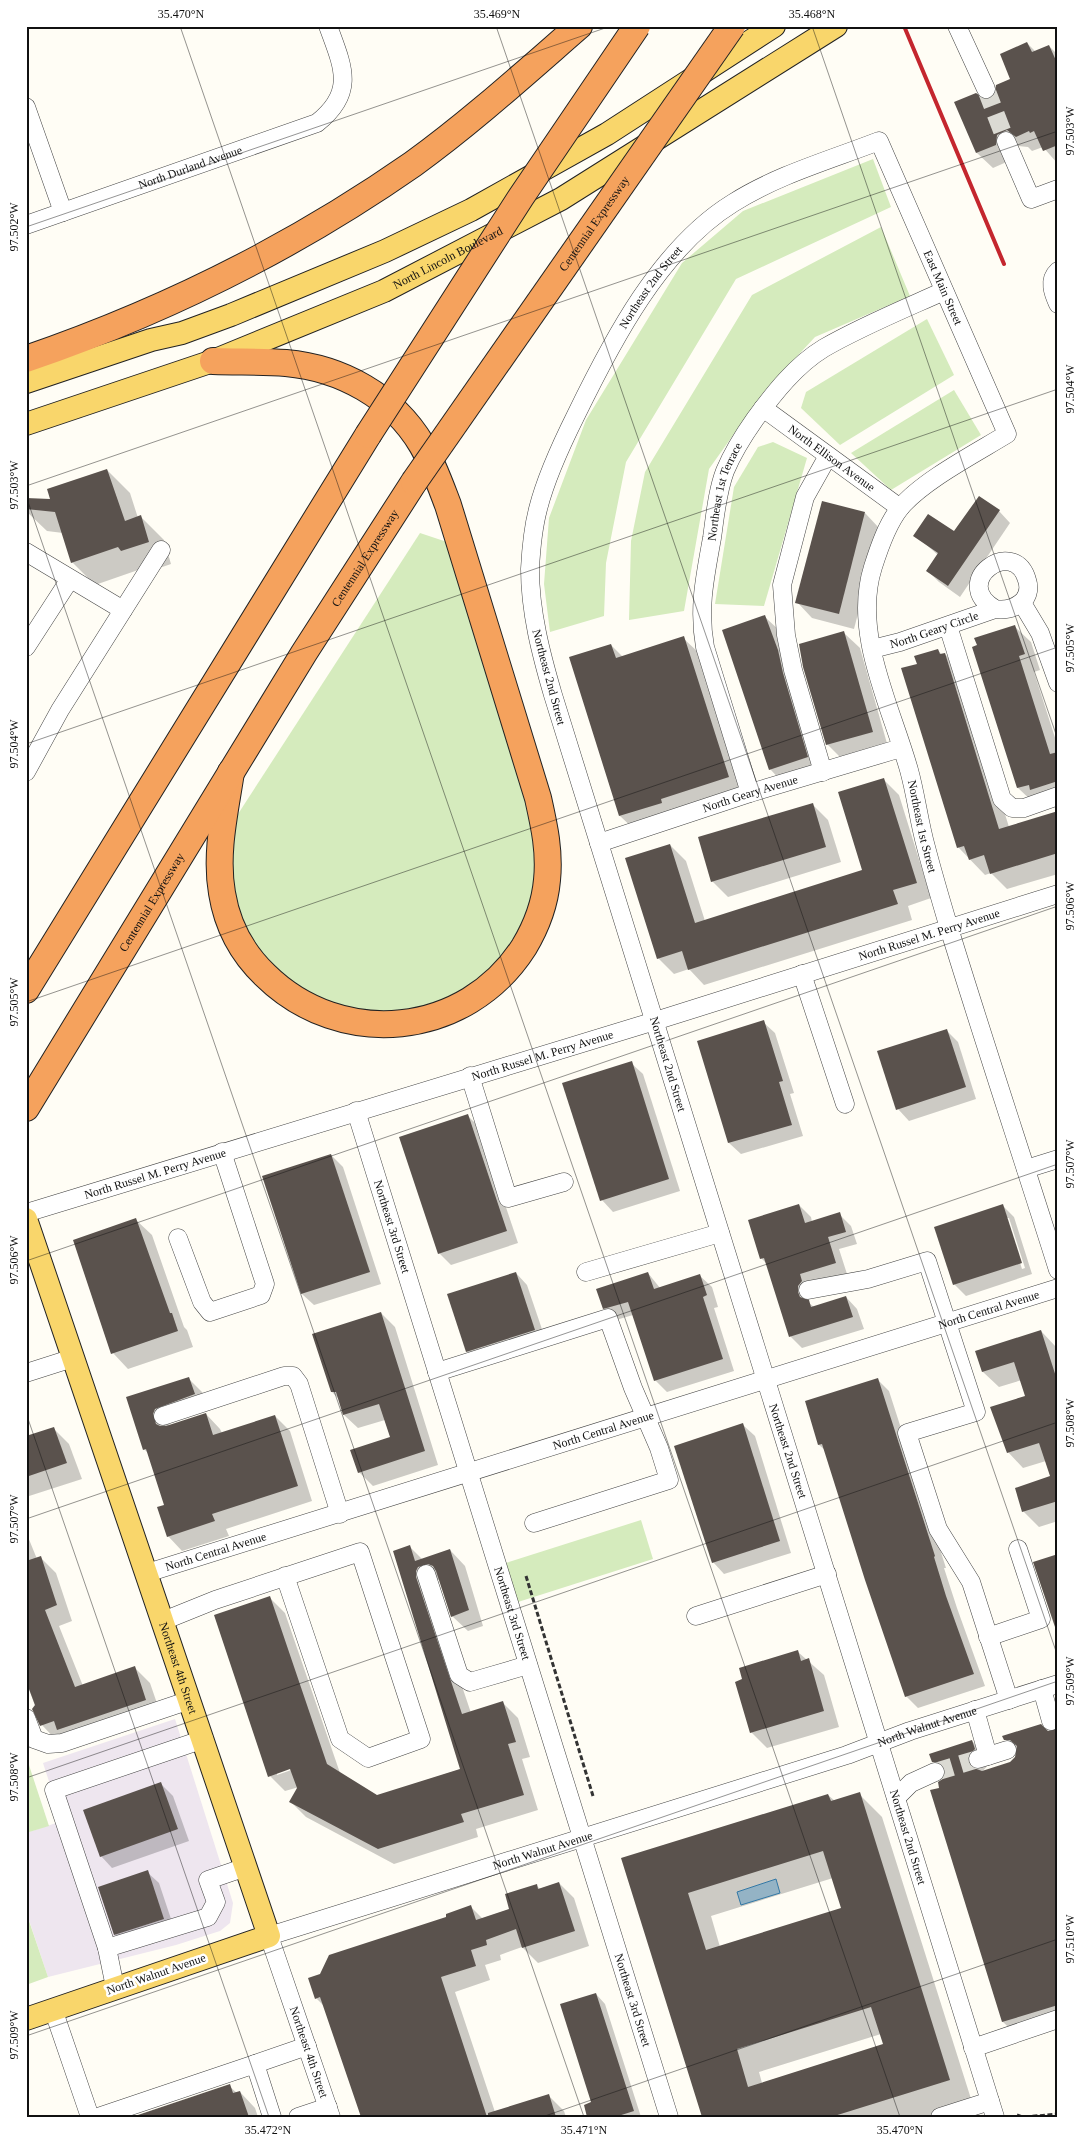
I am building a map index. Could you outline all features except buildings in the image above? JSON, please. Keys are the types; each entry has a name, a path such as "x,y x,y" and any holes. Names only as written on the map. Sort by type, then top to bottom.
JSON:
{"highway":[{"path":"26,359 124,321 204,287 275,250 338,213 413,163 483,109 579,26"},
{"path":"26,990 368,435 521,197 637,26"},
{"name":"Centennial Expressway","path":"28,1106 231,772 414,482 732,26"},
{"path":"213,361 286,364 319,369 343,377 378,396 408,426 421,444 436,473 448,505 538,798 547,836 547,882 538,919 528,940 502,975 483,993 435,1017 388,1025 362,1023 339,1019 318,1012 295,1000 258,969 235,936 228,915 222,893 220,847 231,772"}],"main road":[{"path":"26,382 151,340 182,333 231,315 385,251 470,210 607,134 774,26"},
{"name":"North Lincoln Boulevard","path":"26,424 213,361 384,291 470,248 561,199 836,26"},
{"name":"Northeast 4th Street","path":"26,1219 270,1936"},
{"name":"North Walnut Avenue","path":"26,2019 115,1987 270,1936"}],"street":[{"name":"North Durland Avenue","path":"26,225 308,127 330,113 341,93 342,70 328,26"},
{"path":"957,26 986,89"},
{"path":"26,107 63,212"},
{"path":"1006,140 1031,199 1058,189"},
{"name":"East Main Street","path":"879,141 1007,434"},
{"name":"Northeast 2nd Street","path":"879,141 768,184 732,203 688,238 662,269 603,358 558,453 538,509 530,570 533,609 542,657 992,2109"},
{"path":"1058,271 1054,275 1052,290 1058,304"},
{"name":"Northeast 1st Terrace","path":"750,793 705,648 701,624 702,596 724,473 735,447 776,390 823,349 944,290"},
{"name":"North Ellison Avenue","path":"763,408 900,508"},
{"name":"Northeast 1st Street","path":"1007,434 951,467 900,508 879,548 866,596 867,629 916,798 926,846 949,927 1058,1270"},
{"path":"823,772 793,670 786,635 782,585 805,497 828,456"},
{"path":"26,772 60,710 161,550"},
{"path":"26,552 123,610"},
{"name":"North Geary Circle","path":"1001,561 1012,562 1022,569 1028,581 1028,592 1022,603 1015,608 1003,611 995,609 987,604 981,595 979,586 984,571 990,565 1001,561"},
{"path":"26,647 70,579"},
{"path":"1022,603 1040,634 1058,683"},
{"name":"North Geary Circle","path":"872,649 948,626 995,609"},
{"path":"948,626 1002,799 1012,808 1024,808 1058,796"},
{"name":"North Geary Avenue","path":"599,843 750,793 902,748"},
{"name":"North Russel M. Perry Avenue","path":"26,1213 655,1021 1058,894"},
{"path":"802,974 845,1104"},
{"path":"470,1076 508,1198 564,1182"},
{"name":"Northeast 3rd Street","path":"356,1111 669,2117"},
{"path":"178,1238 202,1302 210,1312 261,1295 265,1284 222,1152"},
{"path":"1026,1169 1058,1159"},
{"path":"586,1272 720,1233"},
{"path":"808,1290 868,1279 928,1261 976,1412 907,1433 938,1529 970,1582 1009,1700"},
{"name":"North Central Avenue","path":"147,1574 1058,1288"},
{"path":"437,1372 608,1318 659,1448 669,1480 534,1523"},
{"path":"26,1373 73,1358"},
{"path":"163,1416 284,1376 293,1376 299,1384 340,1514"},
{"path":"988,1637 1041,1619 1018,1549"},
{"path":"163,1621 215,1600 285,1576 360,1552 421,1739 368,1758 340,1739 285,1576"},
{"path":"426,1574 459,1675 470,1682 528,1665"},
{"path":"696,1616 826,1574"},
{"path":"1050,1687 1051,1721"},
{"name":"North Walnut Avenue","path":"270,1936 582,1838 1050,1687"},
{"path":"26,1718 34,1739 48,1744 62,1743 190,1700"},
{"path":"975,1710 983,1757 1007,1750"},
{"path":"115,1987 108,1948 54,1790 204,1739"},
{"path":"896,1798 911,1783 935,1772"},
{"path":"108,1948 208,1917 216,1902 208,1880 246,1867"},
{"name":"Northeast 4th Street","path":"270,1936 329,2112"},
{"path":"53,2009 90,2117"},
{"path":"973,2048 1058,2019"},
{"path":"98,2117 307,2046"},
{"path":"255,2064 272,2117"},
{"path":"940,2117 992,2109"},
{"path":"298,2117 329,2112"}],"path":[{"path":"526,1576 593,1796"},
{"path":"1017,2115 1024,2117 1058,2114"}],"shaded area":[{"path":"175,1719 233,1903 230,1923 220,1931 176,1945 48,1977 26,1911 26,1833 62,1821 43,1763"}],"green space":[{"path":"873,159 891,207 736,279 626,462 606,563 604,616 550,632 544,584 549,518 586,420 682,263 743,211"},
{"path":"881,227 910,296 815,337 763,393 709,469 684,611 629,620 631,541 645,472 752,295"},
{"path":"927,319 954,375 840,445 801,408 806,392"},
{"path":"954,390 981,435 891,490 851,453"},
{"path":"773,442 807,458 764,606 715,604 734,487 758,447"},
{"path":"420,533 447,542 529,803 539,870 525,925 490,973 441,1005 392,1015 334,1007 288,982 250,939 234,900 231,837 238,814"},
{"path":"641,1520 653,1559 518,1602 506,1563"},
{"path":"26,1756 49,1826 26,1833"},
{"path":"26,1912 48,1977 26,1985"}],"water":[{"path":"776,1879 780,1893 741,1905 737,1892"}],"tunnel":[{"path":"986,89 1006,141"},
{"path":"935,1772 978,1759"}],"railway":[{"path":"904,26 1004,264"}]}
